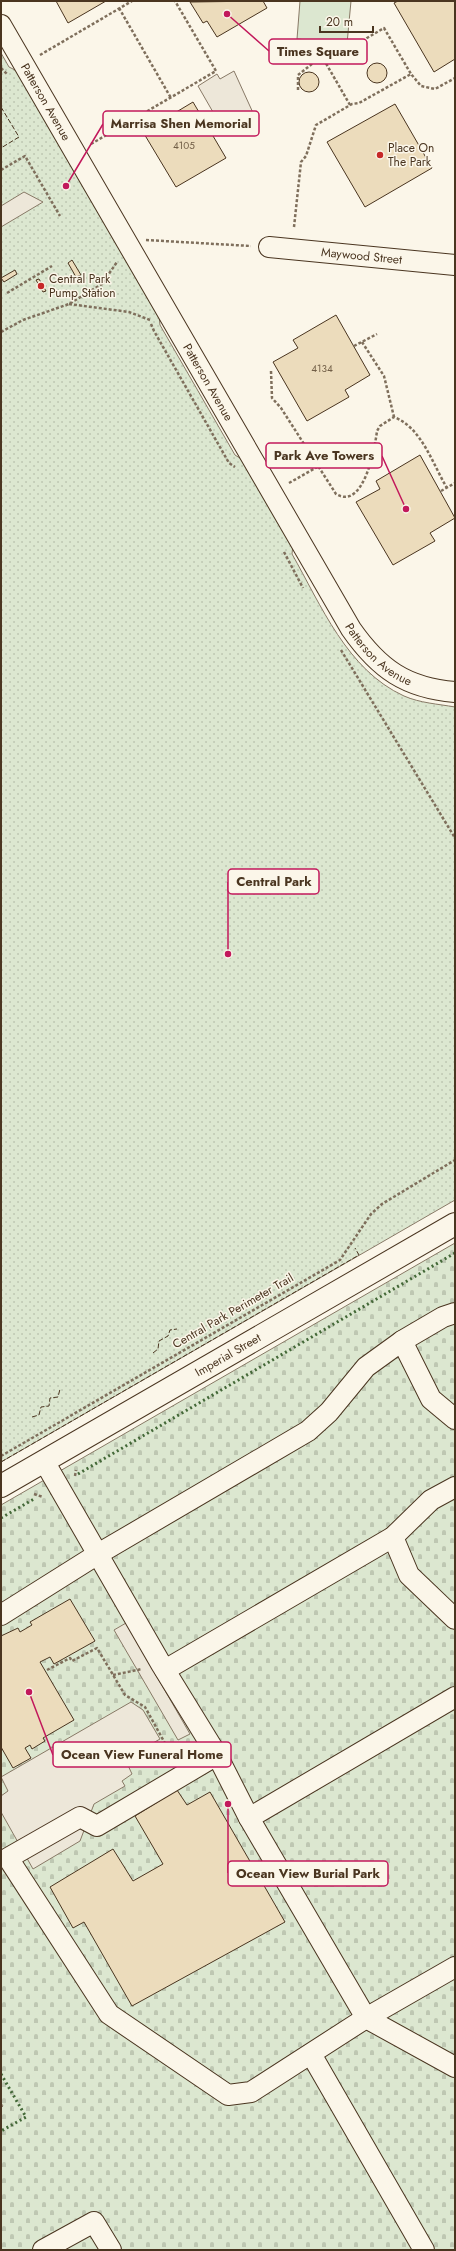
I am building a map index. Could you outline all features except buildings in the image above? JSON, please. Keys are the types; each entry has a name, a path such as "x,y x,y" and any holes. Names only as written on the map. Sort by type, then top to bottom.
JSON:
{"main road":[{"name":"Imperial Street","path":"1,1486 455,1224"}],"street":[{"name":"Patterson Avenue","path":"1,25 362,644 380,664 399,678 432,690 455,692"},
{"name":"Maywood Street","path":"269,247 455,265"},
{"path":"1,1615 98,1554 308,1431 329,1412 366,1367 402,1341 443,1317 455,1313"},
{"path":"402,1341 432,1399 455,1419"},
{"path":"44,1461 163,1667 217,1755 249,1818 366,2018 455,2068"},
{"path":"163,1667 393,1537 431,1500 455,1487"},
{"path":"393,1537 409,1575 455,1619"},
{"path":"249,1818 455,1697"},
{"path":"217,1755 97,1826 80,1818 8,1858 109,2014 228,2096 251,2092 366,2018 455,1967"},
{"path":"311,2054 424,2250"},
{"path":"43,2250 94,2222 111,2250"}],"path":[{"path":"24,65 132,1"},
{"path":"76,154 216,71 176,1"},
{"path":"119,8 171,98"},
{"path":"350,105 320,53 324,46 358,48 367,38 384,28 421,86 435,89 455,78"},
{"path":"298,90 298,76 322,56"},
{"path":"294,227 302,162 306,156 314,128 350,105 359,103 412,74"},
{"path":"1,170 25,156 60,216"},
{"path":"154,240 238,244"},
{"path":"1,332 23,320 69,304 102,284 120,258"},
{"path":"7,293 52,266"},
{"path":"69,304 129,312 151,321"},
{"path":"354,346 377,334"},
{"path":"362,342 384,376 394,417 409,425 417,435 447,488"},
{"path":"271,371 272,398 281,408 339,496 350,495 359,489 366,476 377,431 380,426 394,417"},
{"path":"289,483 319,466"},
{"path":"441,491 455,483"},
{"name":"Central Park Perimeter Trail","path":"1,1456 340,1260 371,1214 382,1204 455,1160"},
{"path":"47,1670 70,1658 72,1661 97,1648 125,1695 145,1707 172,1756 165,1760"},
{"path":"113,1675 163,1667"}],"green space":[{"path":"300,1 351,1 347,44 297,39"},
{"path":"1,53 9,67 17,71 159,316 160,325 235,455 243,460 293,544 292,554 325,614 351,653 384,685 404,696 423,702 455,707 455,1200 1,1462"},
{"path":"455,1243 455,2250 1,2250 1,2108 3,2106 1,2103 1,1505"}],"shaded area":[{"path":"234,71 254,115 225,133 198,86 217,74 220,79"},
{"path":"24,192 43,202 1,227 1,206"},
{"path":"126,1623 190,1734 178,1740 114,1630"},
{"path":"131,1702 143,1710 160,1739 125,1759 132,1774 122,1781 125,1786 94,1804 80,1841 33,1869 1,1812 1,1796 8,1791 1,1777"}],"hedge":[{"path":"78,1474 455,1253"},
{"path":"1,1518 34,1499"},
{"path":"1,2074 26,2117 1,2131"}],"fence":[{"path":"1,107 19,137 1,148"},
{"path":"1,1462 359,1255 355,1248"},
{"path":"153,1353 158,1349 159,1341 168,1336 170,1330 177,1329"},
{"path":"32,1417 39,1415 41,1407 49,1406 50,1398 58,1397 60,1389"}],"place":[{"name":"Times Square","path":"227,14"},
{"name":"Place On The Park","path":"380,155"},
{"name":"Marrisa Shen Memorial","path":"66,186"},
{"name":"Central Park Pump Station","path":"41,286"},
{"name":"Park Ave Towers","path":"406,509"},
{"name":"Central Park","path":"228,954"},
{"name":"Ocean View Funeral Home","path":"29,1692"},
{"name":"Ocean View Burial Park","path":"228,1804"}]}
